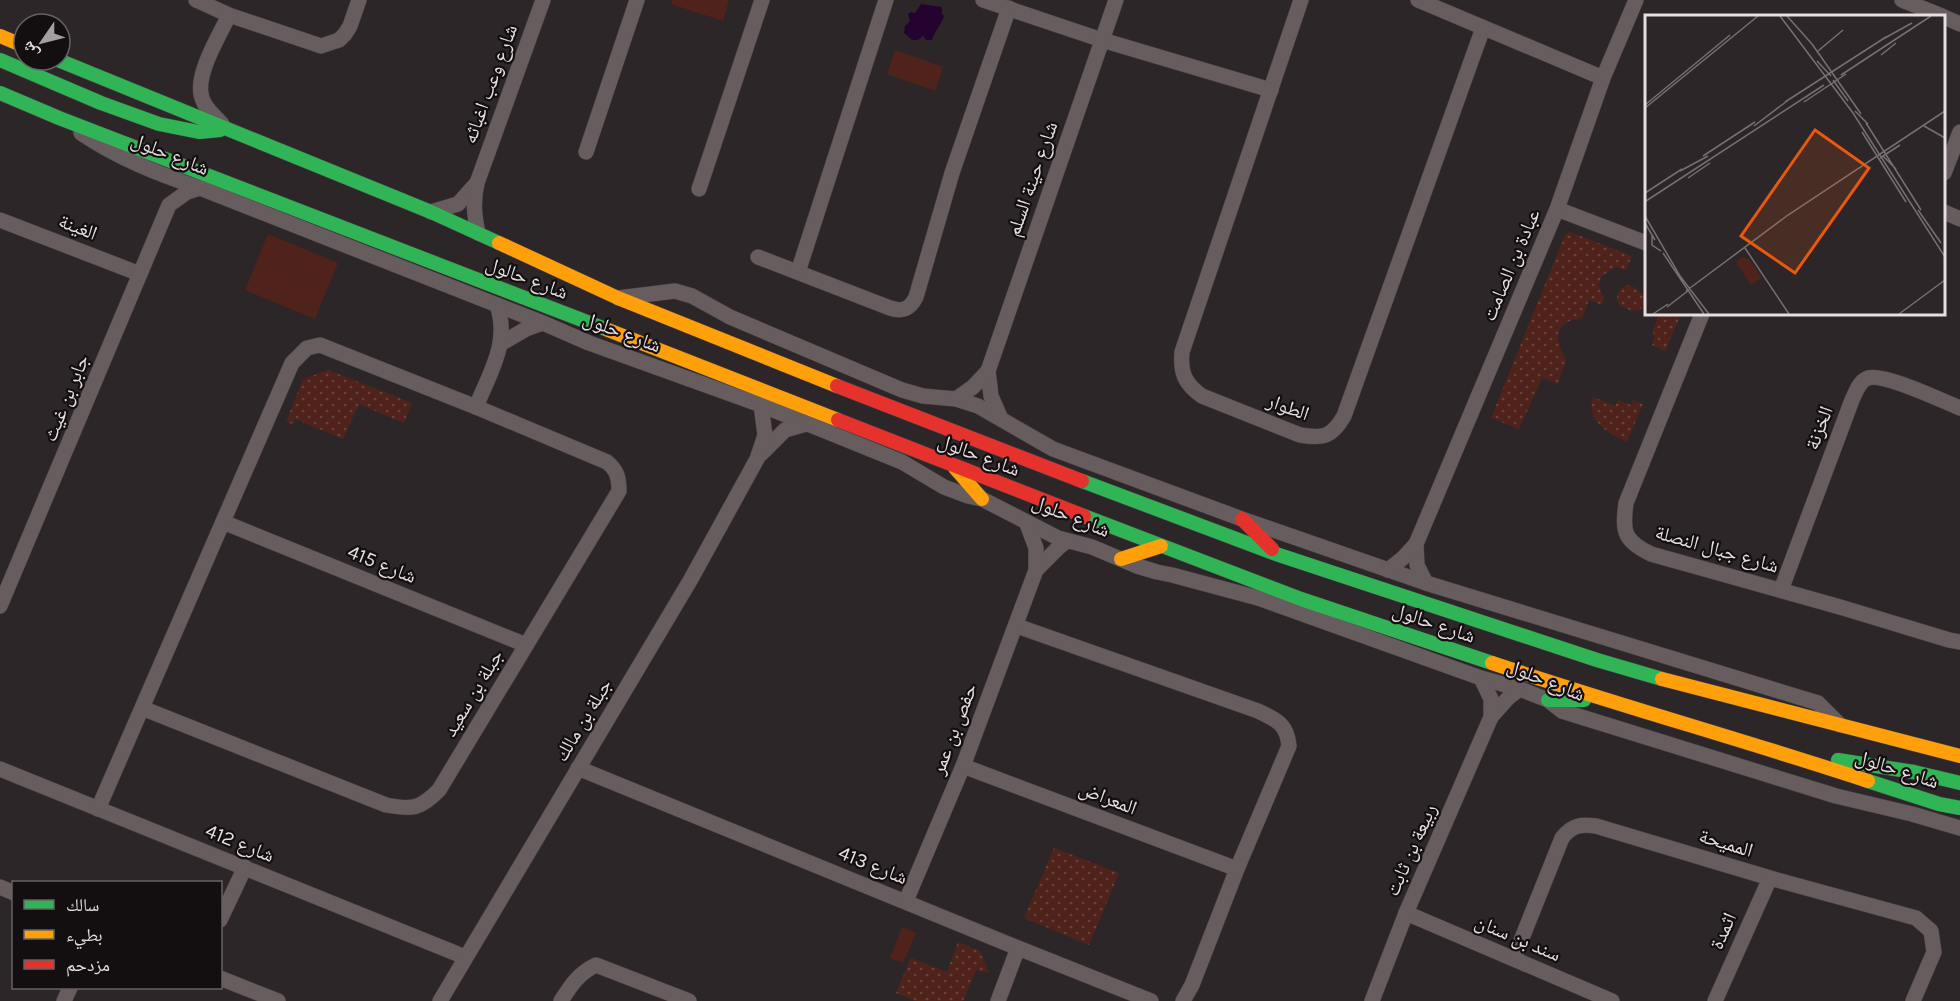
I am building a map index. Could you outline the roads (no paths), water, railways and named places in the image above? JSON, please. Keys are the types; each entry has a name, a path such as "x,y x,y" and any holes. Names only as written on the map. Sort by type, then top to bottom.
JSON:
{"main road":[{"path":"0,60 159,124 199,132 227,130"},
{"name":"شارع حالول","path":"72,66 431,212 618,298 933,424 1276,554 1597,660 1688,686 1960,756"},
{"name":"شارع حالول","path":"0,93 952,466 1301,598 1599,699 1778,751 1939,804 1960,808"},
{"path":"562,331 588,322"},
{"path":"952,466 982,499"},
{"path":"1242,519 1276,554"},
{"path":"1121,559 1161,546"},
{"path":"1548,700 1599,699"},
{"path":"1778,751 1914,772 1960,783"},
{"path":"1912,814 1939,804"}],"street":[{"path":"196,0 315,46 339,40 345,34 359,0"},
{"name":"شارع وعب اغباثه","path":"478,233 474,213 477,183 543,0"},
{"path":"586,152 637,0"},
{"path":"699,189 762,0"},
{"path":"798,272 886,0"},
{"path":"982,0 1102,40 1271,90"},
{"name":"شارع حينة السلم","path":"956,399 973,387 988,371 1116,0"},
{"name":"الطوار","path":"1301,0 1182,352 1181,366 1184,379 1202,396 1300,435 1315,438 1326,436 1337,428 1344,416 1483,28"},
{"path":"1418,0 1603,78"},
{"name":"عبادة بن الصامت","path":"1388,570 1416,544 1557,208 1603,78 1636,0"},
{"path":"1902,0 1938,15"},
{"path":"758,257 890,308 906,309 912,305 952,173 1009,8"},
{"path":"227,130 206,107 201,90 206,64 230,15"},
{"path":"1945,18 1960,24"},
{"name":"شارع حلول","path":"59,118 99,145 156,173 200,188 562,331 761,405 902,462 944,487 982,499 1046,534 1092,547 1157,572 1258,598 1481,678 1520,689 1548,700 1562,711 1836,796 1960,828"},
{"path":"1945,170 1960,132"},
{"path":"156,173 169,205 187,192 200,188"},
{"name":"شارع وعب اغباثه","path":"431,212 458,204 477,183"},
{"name":"جابر بن غيث","path":"0,606 169,205"},
{"path":"1557,208 1645,242"},
{"path":"1945,212 1960,219"},
{"name":"الغينة","path":"0,220 140,274"},
{"name":"شارع حلول","path":"618,298 675,291 692,296 730,317 903,390 923,396 956,399 978,406 1053,449 1426,584 1818,703 1840,725"},
{"path":"476,407 502,343 503,326 497,305"},
{"name":"شارع جبال النصلة","path":"1702,315 1626,503 1623,520 1626,536 1636,547 1651,554 1960,642"},
{"path":"502,343 526,329 543,323"},
{"name":"جبلة بن سعيد","path":"98,809 292,363 307,348 320,345 476,407 607,462 615,468 619,491 439,790 426,803 409,810 386,805 142,708"},
{"name":"شارع حينة السلم","path":"988,371 991,396 1001,419"},
{"name":"الخزنة","path":"1780,590 1852,400 1858,386 1865,378 1876,377 1894,381 1960,408"},
{"name":"جبلة بن مالك","path":"440,1001 691,579 757,459 765,435 761,405"},
{"name":"جبلة بن مالك","path":"757,459 785,430 806,424"},
{"name":"شارع 415","path":"223,522 526,645"},
{"name":"حفص بن عمر","path":"906,901 963,766 1036,570 1036,548 1028,524"},
{"name":"حفص بن عمر","path":"1036,570 1067,541"},
{"path":"1416,544 1418,565 1426,584"},
{"path":"1017,626 1258,711 1281,723 1288,736 1289,746 1183,1001"},
{"path":"1481,678 1491,699 1491,717"},
{"name":"ربيعة بن ثابت","path":"1372,1001 1406,913 1491,717 1509,697 1520,689"},
{"name":"المعراض","path":"963,766 1237,869"},
{"name":"شارع 413","path":"578,768 1151,1001"},
{"name":"شارع 412","path":"0,769 465,957"},
{"name":"المميحة","path":"1514,958 1557,848 1568,830 1577,825 1596,826 1770,878 1916,918 1931,932 1934,952 1913,1001"},
{"path":"222,916 245,867"},
{"name":"اثمدة","path":"1715,1001 1770,878"},
{"name":"سند بن سنان","path":"1406,913 1612,1001"},
{"path":"998,1001 1018,948"},
{"path":"561,1001 574,981 596,965 689,1001"},
{"path":"222,979 278,1001"}]}
